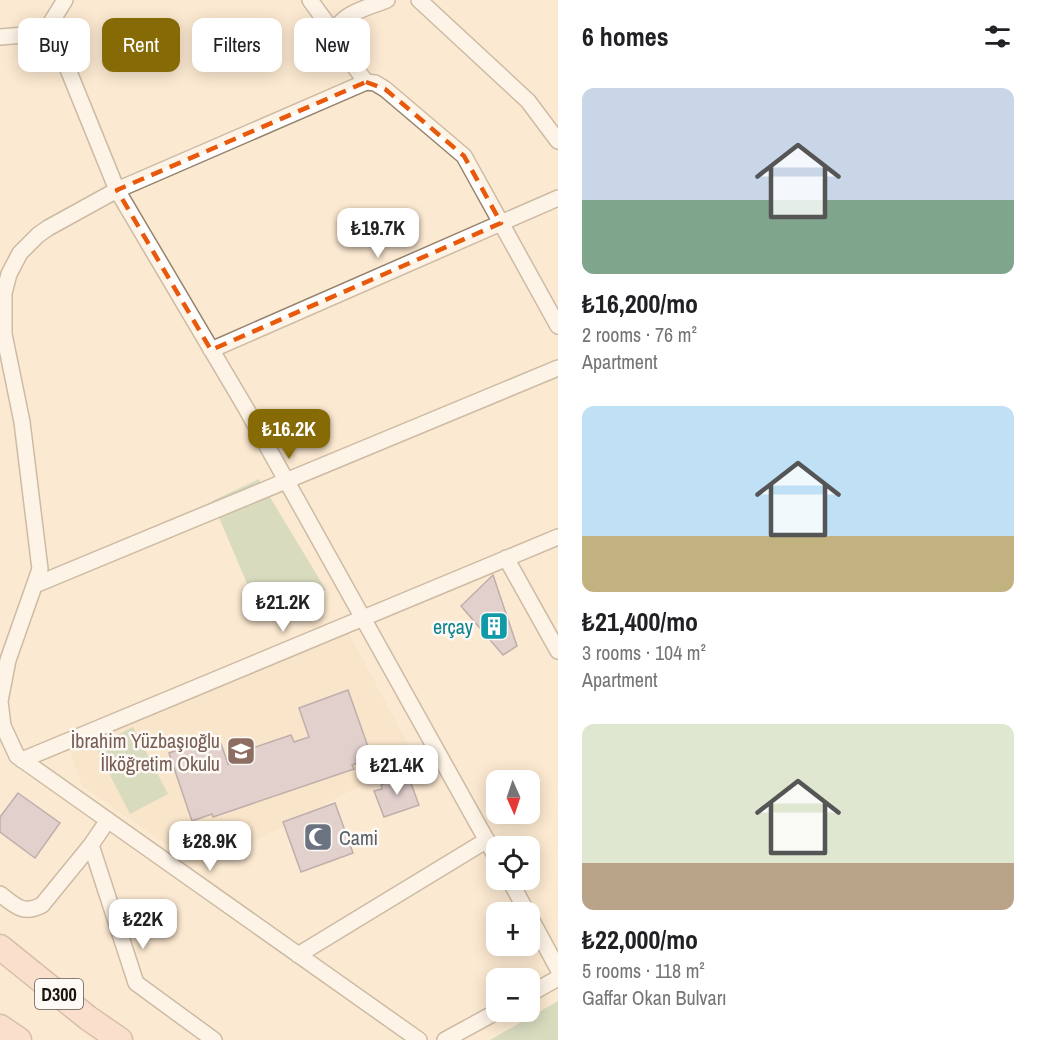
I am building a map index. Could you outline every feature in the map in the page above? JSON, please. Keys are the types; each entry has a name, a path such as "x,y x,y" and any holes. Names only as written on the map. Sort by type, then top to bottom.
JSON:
{"highway":[{"name":"D300","path":"0,947 88,1018 120,1040"},
{"path":"0,1027 19,1040"}],"street":[{"path":"54,18 65,0"},
{"path":"310,0 323,18"},
{"path":"346,18 387,0"},
{"path":"419,0 528,101 558,141"},
{"path":"0,37 18,36"},
{"path":"69,72 117,190 286,479 486,836"},
{"path":"359,72 366,82"},
{"path":"419,1040 22,760 17,756 6,736 0,701 8,660 40,569 22,422 4,334 6,285 20,253 38,235 117,190 366,82 385,88 464,156 558,326"},
{"path":"212,350 558,198"},
{"path":"35,585 558,368"},
{"path":"22,760 558,537"},
{"path":"506,558 558,651"},
{"path":"0,894 21,909 32,910 42,905 91,845 108,820"},
{"path":"298,955 486,841"},
{"path":"91,845 136,983 214,1040"},
{"path":"540,936 558,969"},
{"path":"540,988 558,978"},
{"path":"446,1040 486,1018"}],"highlighted area":[{"path":"366,82 385,89 464,156 501,223 211,350 117,190"}],"shaded area":[{"name":"İbrahim Yüzbaşıoğlu İlköğretim Okulu","path":"347,630 415,757 202,869 82,786 68,746"}],"green space":[{"path":"259,479 326,590 262,619 212,501"},
{"path":"133,727 168,794 130,814 95,746"},
{"path":"558,1001 558,1040 490,1040 521,1022 540,1022 540,1011"}],"building":[{"name":"erçay","path":"493,575 517,646 503,655 461,606"},
{"path":"348,690 372,758 352,765 354,769 213,817 212,814 192,821 169,753 218,735 228,764 243,759 241,752 291,735 294,742 309,737 299,708"},
{"path":"408,775 419,805 384,817 374,791 382,789 381,785"},
{"path":"18,793 60,823 35,858 0,832 0,817"},
{"name":"Cami","path":"335,803 353,853 301,872 283,822"}],"place":[{"name":"erçay","path":"494,626"},
{"name":"İbrahim Yüzbaşıoğlu İlköğretim Okulu","path":"241,751"},
{"name":"Cami","path":"318,837"}]}
